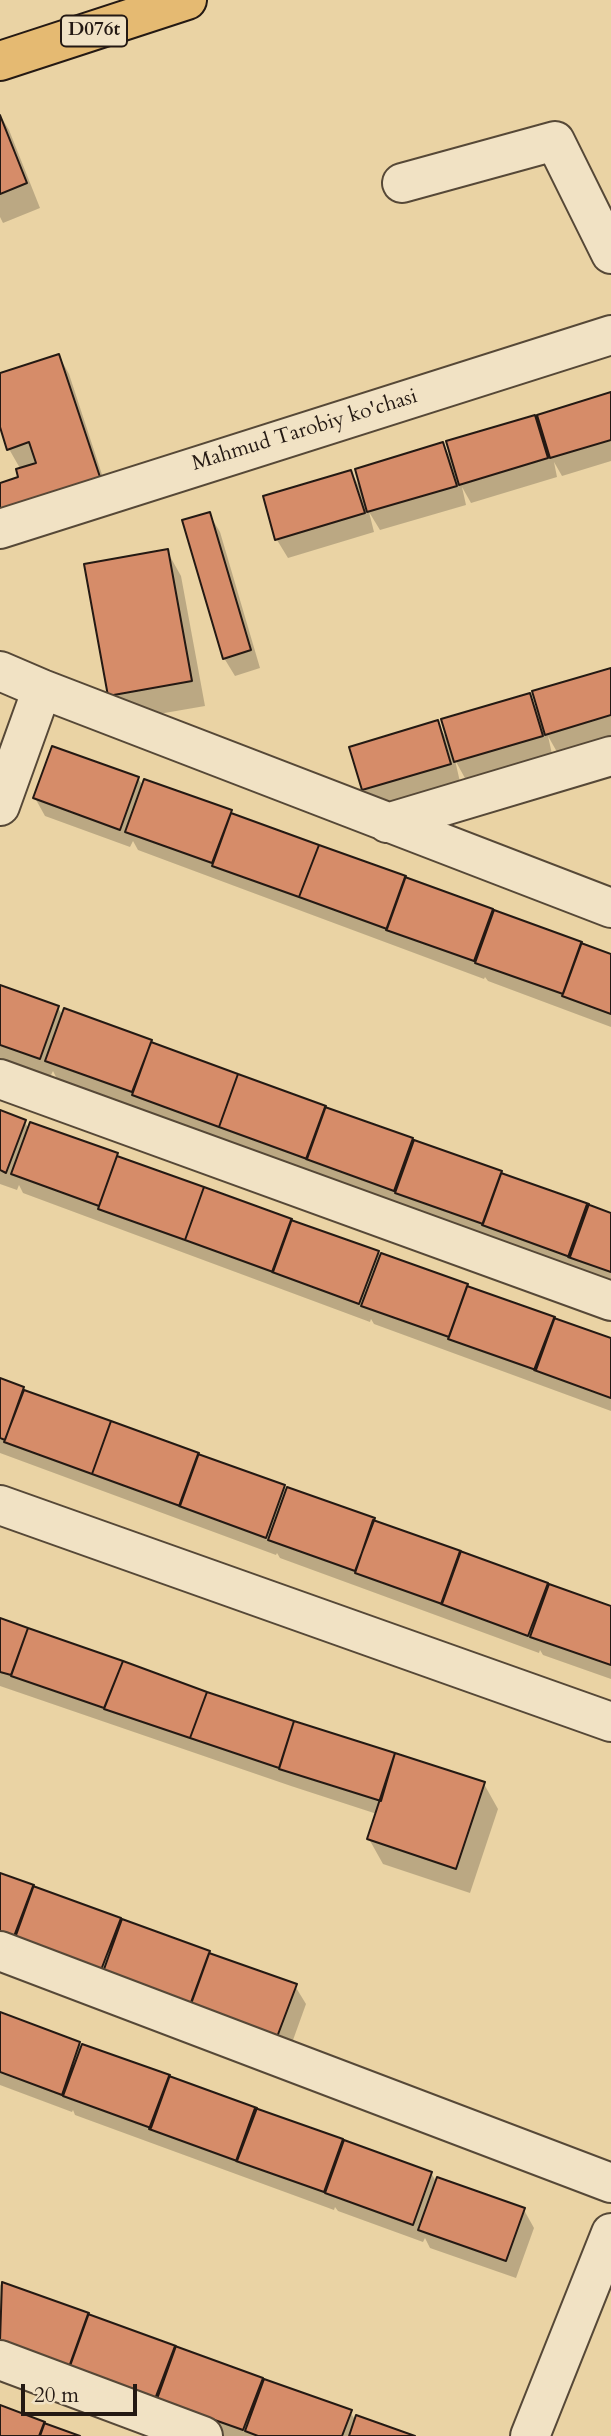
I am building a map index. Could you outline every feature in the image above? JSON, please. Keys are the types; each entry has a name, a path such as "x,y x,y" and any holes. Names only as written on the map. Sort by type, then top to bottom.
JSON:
{"main road":[{"name":"D076t","path":"0,61 187,0"}],"street":[{"path":"402,183 555,141 611,254"},
{"name":"Mahmud Tarobiy ko'chasi","path":"0,529 611,335"},
{"path":"0,671 611,908"},
{"path":"0,806 42,689"},
{"path":"387,823 611,756"},
{"path":"0,1079 611,1301"},
{"path":"0,1505 611,1722"},
{"path":"0,1951 611,2183"},
{"path":"530,2436 611,2233"},
{"path":"0,2360 203,2436"}],"building":[{"path":"0,115 27,183 0,194"},
{"path":"59,354 101,480 0,514 0,483 18,477 16,469 36,463 29,442 7,450 0,427 0,373"},
{"path":"611,392 611,440 550,458 537,415"},
{"path":"535,415 548,458 459,485 446,441"},
{"path":"443,442 457,486 367,512 355,469"},
{"path":"351,470 365,513 275,540 263,496"},
{"path":"210,512 251,650 223,659 182,520"},
{"path":"168,549 192,681 108,696 84,564"},
{"path":"611,668 611,715 545,735 532,691"},
{"path":"530,693 543,736 454,762 441,719"},
{"path":"438,720 451,764 362,790 349,747"},
{"path":"52,746 139,777 120,830 33,798"},
{"path":"144,779 232,810 212,863 125,832"},
{"path":"231,813 319,845 299,897 212,866"},
{"path":"319,845 406,876 387,929 299,897"},
{"path":"405,877 493,909 474,961 386,930"},
{"path":"494,910 582,942 563,994 475,963"},
{"path":"581,943 611,954 611,1014 562,996"},
{"path":"0,985 59,1006 40,1059 0,1045"},
{"path":"64,1008 152,1040 132,1092 45,1061"},
{"path":"151,1042 238,1074 219,1127 132,1095"},
{"path":"238,1074 326,1106 307,1159 219,1127"},
{"path":"325,1107 413,1138 394,1191 306,1159"},
{"path":"0,1110 26,1120 6,1173 0,1170"},
{"path":"30,1122 118,1153 99,1206 11,1174"},
{"path":"414,1140 502,1171 483,1224 395,1193"},
{"path":"117,1156 204,1187 185,1240 98,1209"},
{"path":"501,1173 589,1204 570,1257 482,1225"},
{"path":"204,1187 292,1219 273,1272 185,1240"},
{"path":"587,1204 611,1213 611,1272 568,1257"},
{"path":"291,1220 379,1251 359,1304 272,1272"},
{"path":"381,1253 468,1284 449,1337 361,1306"},
{"path":"467,1286 555,1317 536,1370 448,1339"},
{"path":"554,1318 611,1338 611,1398 534,1370"},
{"path":"0,1378 24,1387 5,1440 0,1438"},
{"path":"24,1390 111,1421 92,1474 4,1442"},
{"path":"111,1421 199,1453 180,1506 92,1474"},
{"path":"198,1454 285,1485 266,1538 179,1506"},
{"path":"287,1487 375,1518 355,1571 268,1540"},
{"path":"373,1520 461,1551 442,1604 355,1573"},
{"path":"460,1551 548,1583 528,1636 441,1604"},
{"path":"549,1584 611,1606 611,1665 530,1637"},
{"path":"0,1618 28,1628 11,1675 0,1672"},
{"path":"28,1628 123,1661 104,1708 11,1676"},
{"path":"123,1661 207,1692 190,1738 104,1709"},
{"path":"207,1692 294,1721 279,1768 190,1738"},
{"path":"294,1721 395,1753 381,1801 279,1769"},
{"path":"395,1753 485,1782 456,1869 367,1839"},
{"path":"0,1873 34,1885 15,1938 0,1933"},
{"path":"33,1886 121,1918 101,1970 13,1939"},
{"path":"122,1919 210,1951 191,2004 103,1972"},
{"path":"209,1953 297,1984 277,2037 190,2005"},
{"path":"0,2012 80,2042 62,2095 0,2072"},
{"path":"82,2044 170,2075 151,2128 63,2096"},
{"path":"169,2076 257,2108 237,2161 149,2129"},
{"path":"255,2108 343,2139 324,2192 236,2161"},
{"path":"344,2140 432,2172 413,2225 325,2193"},
{"path":"437,2177 525,2208 506,2261 418,2230"},
{"path":"2,2282 89,2313 70,2366 0,2341"},
{"path":"88,2314 176,2346 157,2399 69,2367"},
{"path":"175,2346 263,2378 243,2430 155,2399"},
{"path":"264,2379 352,2410 342,2436 258,2436 245,2431"},
{"path":"0,2405 45,2422 40,2436 0,2436"},
{"path":"356,2415 415,2436 349,2436"},
{"path":"44,2423 80,2436 39,2436"}]}
